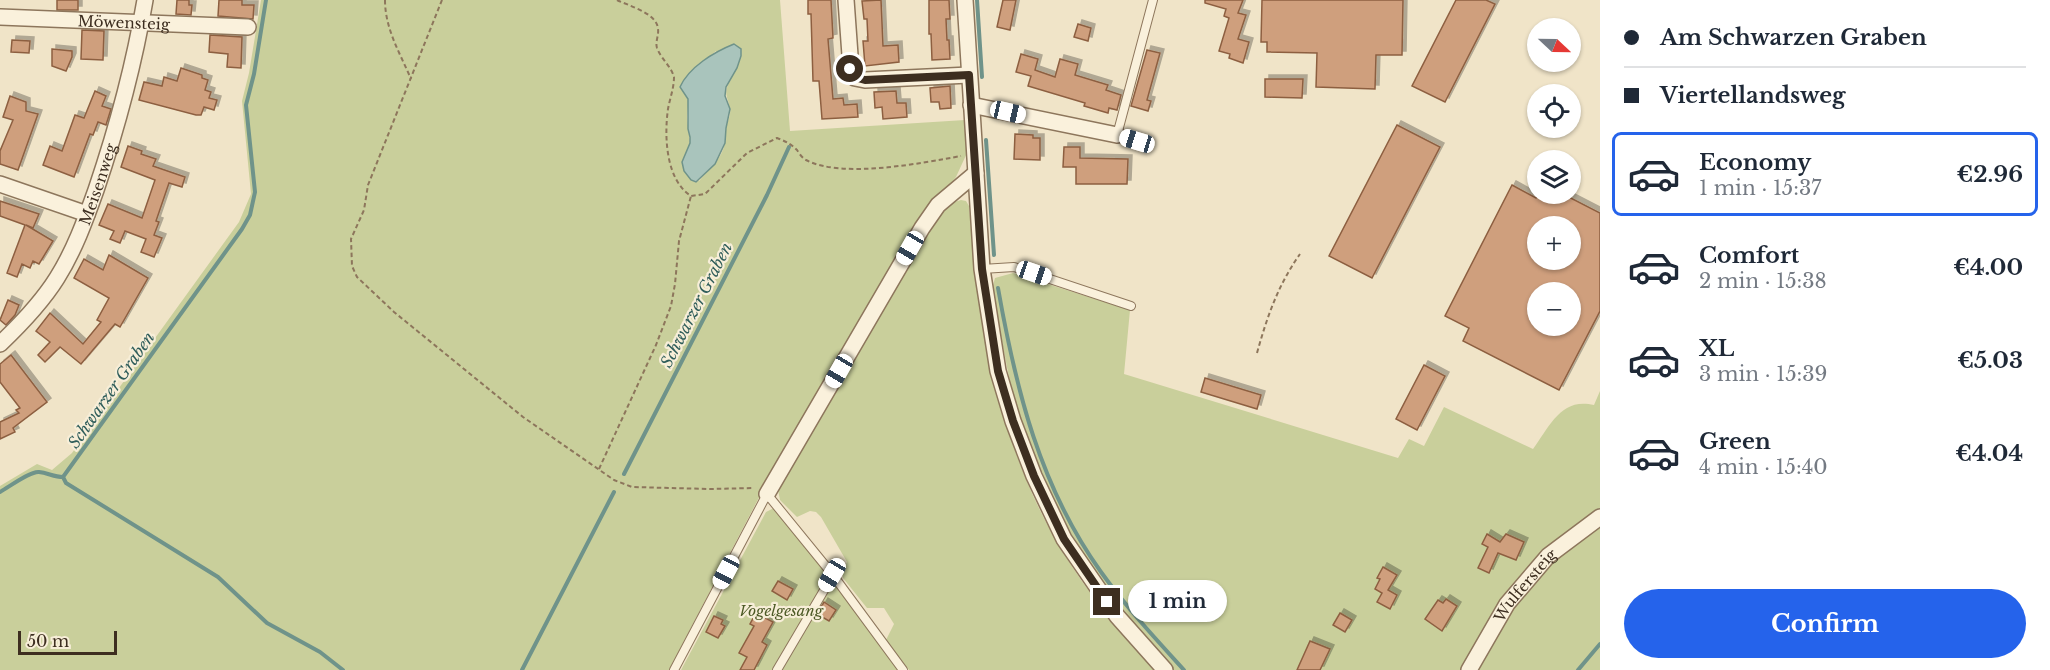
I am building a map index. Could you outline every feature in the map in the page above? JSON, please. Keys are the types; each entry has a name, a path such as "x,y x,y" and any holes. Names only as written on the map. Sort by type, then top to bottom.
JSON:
{"street":[{"name":"Meisenweg","path":"0,344 27,316 57,279 73,250 114,133 145,0"},
{"path":"846,0 850,69 855,78 865,80 969,75"},
{"path":"965,0 982,269 998,371 1013,421 1034,476 1064,539 1117,616 1165,670"},
{"name":"Möwensteig","path":"0,16 248,27"},
{"path":"971,105 1117,135"},
{"path":"767,494 922,228 938,205 976,173"},
{"path":"0,184 87,214"},
{"name":"Wulfersteig","path":"1469,670 1507,604 1548,556 1600,517"}],"lane":[{"path":"1137,141 1117,135 1154,0"},
{"path":"982,269 1014,267 1131,306"},
{"path":"674,670 767,494 832,575 903,670"},
{"path":"777,670 832,575"}],"path":[{"path":"385,0 385,17 411,80"},
{"path":"442,0 368,185 364,210 351,239 350,253 357,277 394,312 523,417 614,480 632,487 759,488 767,494"},
{"path":"617,0 646,13 654,20 658,28 657,48 674,77 666,129 672,170 678,185 691,196 705,194 747,153 777,138 795,148 804,160 835,169 907,167 975,153"},
{"path":"599,470 656,345 671,306 679,241 691,196"},
{"path":"1257,353 1276,294 1287,272 1300,254"}],"green space":[{"path":"261,0 780,0 790,131 965,120 967,153 956,177 765,486 669,670 0,670 0,486 37,464 52,470 72,453 239,222 251,194 242,101","holes":["716,51 731,79 726,92 730,112 723,149 715,163 699,181 682,163 690,143 687,117 691,72"]},
{"path":"966,201 969,206 980,301 998,394 1011,439 1028,484 1048,527 1082,582 1157,670 909,670 886,640 894,624 884,608 867,608 843,578 842,572 847,562 821,517 816,512 810,511 797,517 780,500 778,490 934,222 951,203"},
{"path":"1013,273 1130,310 1124,374 1398,458 1409,439 1424,446 1444,407 1533,449 1558,415 1573,405 1594,405 1600,391 1600,508 1574,526 1545,551 1463,670 1174,670 1126,617 1069,533 1040,473 1012,393 992,289 995,278"},
{"name":"Vogelgesang","path":"774,508 835,582 899,670 681,670 766,512"},
{"path":"1600,525 1600,670 1478,670 1511,609 1551,564"}],"water":[{"path":"734,44 741,49 741,56 726,87 725,96 730,109 725,143 715,164 696,182 691,180 684,171 682,162 690,143 690,137 688,99 680,87 689,73 703,61"}],"building":[{"path":"57,0 78,0 78,10 57,10"},
{"path":"177,0 189,0 189,5 192,5 191,15 176,14"},
{"path":"219,0 242,0 242,5 254,5 253,19 218,16"},
{"path":"808,0 831,0 833,38 828,39 833,99 843,98 844,105 857,104 858,117 822,119 819,81 813,81 811,14 808,14"},
{"path":"881,0 883,46 898,45 899,62 865,66 863,41 868,41 867,19 864,19 862,1"},
{"path":"929,0 949,0 950,19 946,19 950,59 932,60"},
{"path":"1003,0 1016,0 1010,30 997,27"},
{"path":"1205,0 1243,0 1238,13 1246,15 1238,39 1249,42 1243,63 1229,58 1230,54 1219,51 1229,18 1224,16 1226,9 1205,3"},
{"path":"1262,0 1403,0 1402,55 1376,55 1375,89 1316,87 1317,53 1267,52 1267,42 1261,42"},
{"path":"1456,0 1486,0 1495,4 1445,102 1412,86"},
{"path":"1078,24 1091,28 1088,41 1074,37"},
{"path":"82,30 104,31 103,60 81,59"},
{"path":"210,35 242,37 241,68 227,67 228,54 209,52"},
{"path":"12,40 30,41 29,53 11,52"},
{"path":"52,49 72,51 66,71 52,66"},
{"path":"1147,50 1160,53 1147,100 1151,101 1148,111 1131,106"},
{"path":"1021,54 1038,59 1035,70 1055,77 1060,59 1078,64 1075,75 1108,85 1106,90 1121,95 1117,110 1109,108 1108,113 1084,106 1085,103 1028,86 1031,76 1016,72"},
{"path":"181,68 202,75 202,78 208,80 205,90 211,92 209,98 217,100 214,110 204,107 201,115 196,115 139,100 144,82 162,86 164,77 177,81"},
{"path":"1265,79 1303,79 1302,98 1265,97"},
{"path":"950,86 951,108 940,109 939,102 931,102 930,88"},
{"path":"95,91 106,96 102,106 111,109 106,125 98,122 93,135 90,134 74,177 43,165 50,146 62,151 75,115 84,118"},
{"path":"896,91 897,103 906,103 907,117 883,119 882,107 875,108 874,92"},
{"path":"10,96 26,102 26,111 38,114 18,170 0,164 0,151 13,120 3,117"},
{"path":"1397,125 1440,147 1372,278 1329,256"},
{"path":"1015,134 1033,135 1033,138 1040,138 1040,160 1014,159"},
{"path":"128,146 156,159 153,166 185,177 182,187 169,183 156,221 159,222 154,235 162,238 154,257 141,252 146,239 125,231 120,243 110,239 114,231 99,225 108,204 142,218 155,180 121,167"},
{"path":"1064,147 1080,147 1080,158 1128,159 1127,184 1076,184 1076,167 1063,167"},
{"path":"1512,185 1527,193 1527,204 1581,203 1600,213 1600,311 1559,390 1463,341 1469,328 1445,316"},
{"path":"0,201 39,214 33,228 26,225 53,241 39,264 33,261 30,268 22,264 17,277 7,273 25,225 0,216"},
{"path":"109,255 148,278 120,327 115,324 81,364 60,347 45,362 38,355 50,342 36,331 50,313 83,344 101,322 97,320 109,298 74,278 84,259 103,270"},
{"path":"8,300 19,305 15,315 6,325 0,320"},
{"path":"11,355 47,402 13,428 15,432 0,439 0,422 19,413 16,410 20,408 0,382 0,364"},
{"path":"1424,365 1445,376 1417,430 1396,419"},
{"path":"1205,378 1261,395 1257,409 1201,392"},
{"path":"1487,534 1500,542 1506,534 1524,542 1516,560 1498,553 1489,573 1478,568 1488,547 1482,544"},
{"path":"1383,567 1397,575 1388,590 1397,595 1390,609 1377,602 1382,593 1375,589 1380,579 1377,578"},
{"path":"778,581 793,589 787,600 772,591"},
{"path":"1446,599 1457,606 1442,631 1425,619 1438,600 1443,603"},
{"path":"824,602 836,610 829,621 817,614"},
{"path":"756,613 773,622 762,642 767,645 754,670 740,670 747,657 739,653 754,626 750,624"},
{"path":"1340,613 1352,620 1345,632 1333,625"},
{"path":"714,616 723,620 721,624 725,626 718,638 706,632"},
{"path":"1310,641 1330,649 1320,670 1297,670"}],"waterway":[{"name":"Schwarzer Graben","path":"266,0 254,74 246,105 255,192 250,215 63,477 66,483 218,577 267,623 320,652 343,670"},
{"path":"977,0 982,77"},
{"path":"986,140 994,255"},
{"name":"Schwarzer Graben","path":"624,474 767,195 789,147"},
{"path":"998,288 1022,400 1046,472 1062,506 1080,540 1101,572 1184,670"},
{"path":"0,492 35,472 63,477"},
{"name":"Schwarzer Graben","path":"522,670 614,492"},
{"path":"1578,670 1600,644"}],"route":[{"path":"850,69 851,74 857,80 969,75 982,269 998,371 1013,421 1034,476 1064,539 1107,602"}]}
